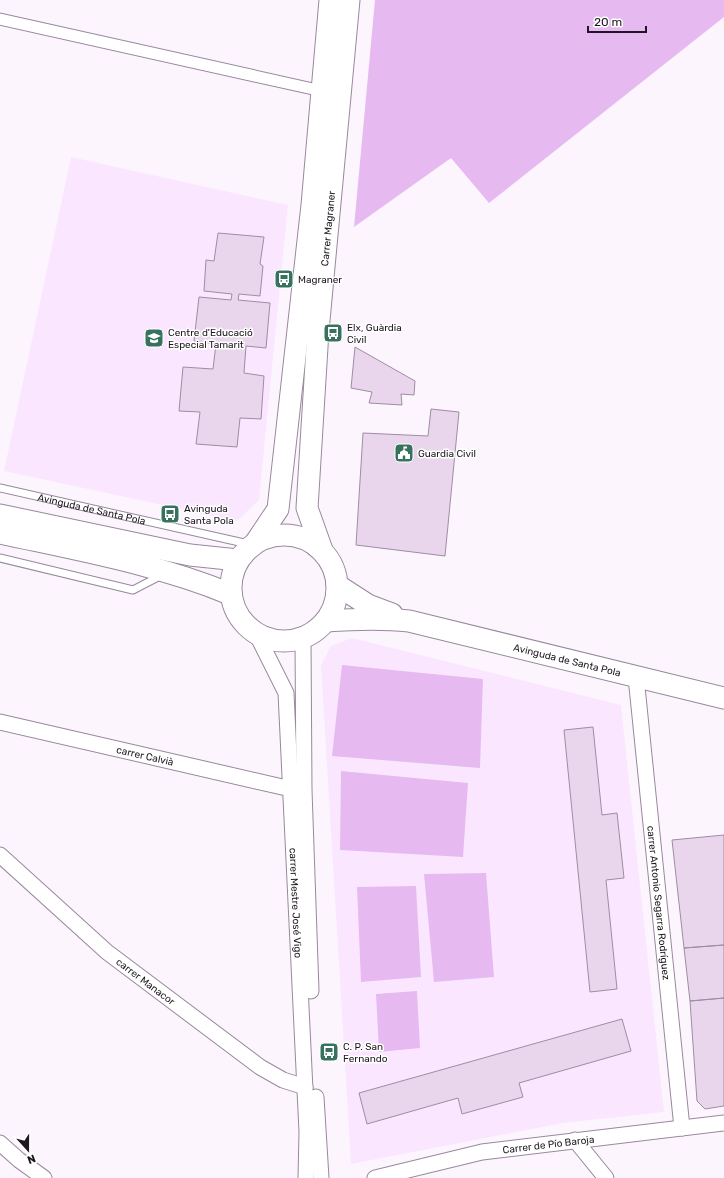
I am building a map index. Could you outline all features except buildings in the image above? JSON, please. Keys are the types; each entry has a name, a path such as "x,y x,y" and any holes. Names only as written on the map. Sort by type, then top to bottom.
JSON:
{"main road":[{"name":"Carrer Magraner","path":"255,543 278,509 311,213 330,0"},
{"name":"Carrer Magraner","path":"322,550 307,508 318,331 349,0"},
{"path":"0,515 190,555 238,560"},
{"path":"0,533 127,560 201,582 230,594"},
{"path":"281,534 304,538 322,550 332,562 337,576 336,600 326,621 313,633 303,639 284,642 257,635 243,624 235,611 230,594 230,582 238,560 255,543 281,534"},
{"name":"Avinguda de Santa Pola","path":"336,585 368,605 410,621 724,698"},
{"name":"Avinguda de Santa Pola","path":"326,621 361,618 410,621"}],"street":[{"path":"0,19 322,91"},
{"name":"carrer Mestre José Vigo","path":"257,635 286,693 307,1132 306,1178"},
{"name":"carrer Mestre José Vigo","path":"303,639 304,790 315,1085 321,1178"},
{"name":"carrer Antonio Segarra Rodríguez","path":"636,677 682,1128"},
{"name":"carrer Calvià","path":"0,722 291,789"},
{"name":"carrer Manacor","path":"0,855 107,952 260,1068 283,1080 305,1087"},
{"name":"Carrer de Pío Baroja","path":"375,1178 482,1152 724,1123"},
{"path":"575,1140 606,1178"},
{"path":"0,1144 44,1178"},
{"path":"0,1157 19,1160"}],"lane":[{"name":"Avinguda de Santa Pola","path":"0,488 255,543"},
{"path":"0,558 133,590 168,572"}],"shaded area":[{"path":"375,0 724,0 724,17 489,203 451,158 354,227"},
{"name":"Centre d'Educació Especial Tamarit","path":"71,157 288,205 259,500 237,521 4,471"},
{"path":"352,638 621,705 664,1112 563,1123 351,1164 321,665 331,646"},
{"path":"342,665 483,679 480,768 332,756"},
{"path":"341,771 468,783 463,857 340,850"},
{"path":"486,873 494,977 434,982 424,874"},
{"path":"416,886 421,977 361,982 357,887"},
{"path":"417,991 420,1048 379,1052 376,994"}],"place":[{"name":"Magraner","path":"284,279"},
{"name":"Elx, Guàrdia Civil","path":"333,333"},
{"name":"Centre d'Educació Especial Tamarit","path":"154,338"},
{"name":"Guardia Civil","path":"404,453"},
{"name":"Avinguda Santa Pola","path":"170,514"},
{"name":"C. P. San Fernando","path":"329,1052"}]}
